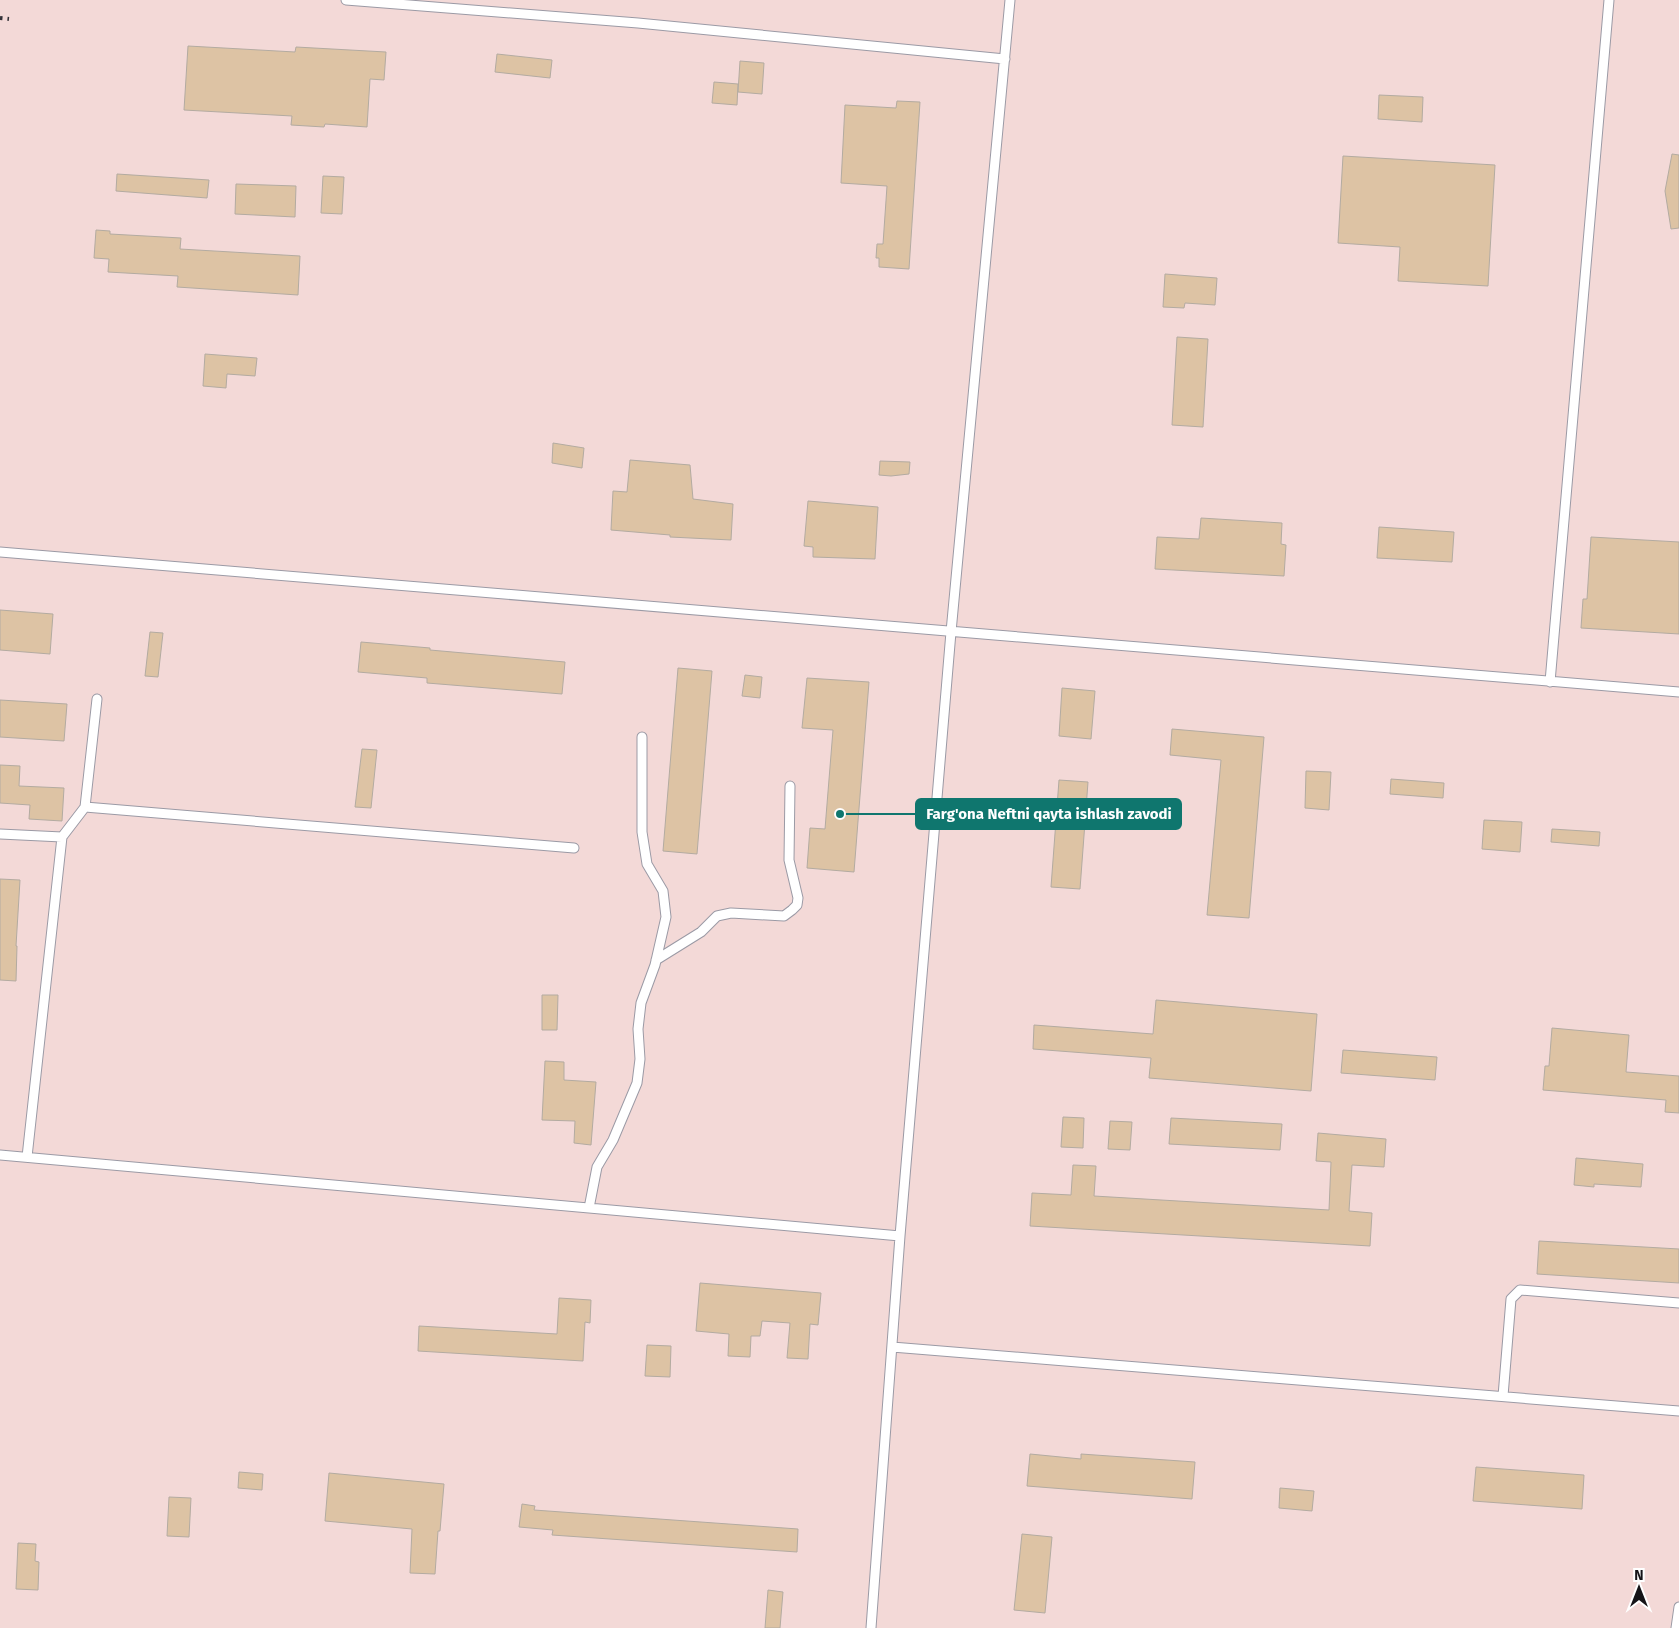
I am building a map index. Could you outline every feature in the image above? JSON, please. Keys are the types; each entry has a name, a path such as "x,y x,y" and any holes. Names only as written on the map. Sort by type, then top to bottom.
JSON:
{"lane":[{"path":"346,0 638,23 1005,59"},
{"path":"871,1628 900,1236 951,632 1010,0"},
{"path":"1550,682 1609,0"},
{"path":"0,552 1679,692"},
{"path":"27,1158 62,837 85,807 97,699"},
{"path":"589,1208 596,1167 613,1140 637,1083 640,1059 638,1029 641,1003 656,960 666,917 663,892 646,864 642,832 642,737"},
{"path":"656,960 701,932 717,916 731,913 784,916 797,905 798,898 789,860 790,786"},
{"path":"85,807 574,848"},
{"path":"0,834 62,837"},
{"path":"0,1155 900,1236"},
{"path":"1503,1396 1511,1299 1520,1290 1679,1303"},
{"path":"892,1347 1679,1411"},
{"path":"1676,1628 1679,1607"}],"shaded area":[{"path":"0,0 1679,0 1679,1628 0,1628"}],"building":[{"path":"188,46 295,52 296,47 386,52 384,80 370,79 367,127 325,124 324,127 291,125 292,116 184,110"},
{"path":"497,54 552,60 550,78 495,72"},
{"path":"740,61 764,63 762,94 738,92"},
{"path":"714,82 738,84 737,105 712,103"},
{"path":"1379,95 1423,97 1422,122 1378,119"},
{"path":"897,101 920,102 909,269 879,267 879,258 876,258 877,244 883,244 887,186 841,183 845,105 896,108"},
{"path":"1672,154 1679,155 1679,228 1671,229 1665,191"},
{"path":"1343,156 1495,165 1488,286 1398,281 1400,247 1338,243"},
{"path":"117,174 209,180 207,198 116,191"},
{"path":"323,176 344,177 342,214 321,213"},
{"path":"236,184 296,186 295,217 235,214"},
{"path":"96,230 110,231 110,234 181,238 180,249 300,256 298,295 177,287 178,276 108,272 109,259 94,258"},
{"path":"1165,274 1217,278 1215,305 1185,303 1184,308 1163,307"},
{"path":"1177,337 1208,339 1203,427 1172,425"},
{"path":"205,354 257,358 255,376 227,374 226,388 203,386"},
{"path":"553,443 584,448 582,468 552,463"},
{"path":"630,460 690,465 693,499 733,504 731,540 670,537 670,535 611,530 613,491 627,492"},
{"path":"880,461 910,462 909,474 879,475"},
{"path":"808,501 878,507 875,559 813,557 813,547 804,546"},
{"path":"1201,518 1282,523 1281,544 1286,545 1284,576 1155,569 1157,537 1199,539"},
{"path":"1379,527 1454,532 1452,562 1377,558"},
{"path":"1591,537 1679,542 1679,634 1581,628 1583,599 1587,599"},
{"path":"0,610 53,614 50,654 0,650"},
{"path":"150,632 163,633 158,677 145,676"},
{"path":"361,642 565,662 562,694 427,683 427,678 358,672"},
{"path":"678,668 712,671 697,854 663,851"},
{"path":"745,675 762,677 760,698 742,696"},
{"path":"807,678 869,682 854,872 807,868 810,828 825,829 833,730 802,728"},
{"path":"1062,688 1095,691 1091,739 1059,736"},
{"path":"0,700 67,704 64,741 0,737"},
{"path":"1172,729 1264,737 1249,918 1207,915 1221,760 1170,755"},
{"path":"362,749 377,750 371,808 355,807"},
{"path":"0,765 20,766 19,786 64,788 62,821 29,819 30,805 0,803"},
{"path":"1306,771 1331,772 1329,810 1305,808"},
{"path":"1391,779 1444,783 1443,798 1390,794"},
{"path":"1059,780 1088,782 1080,889 1051,887"},
{"path":"1484,820 1522,822 1520,852 1482,849"},
{"path":"1552,829 1600,832 1599,846 1551,842"},
{"path":"0,879 20,880 16,981 0,980"},
{"path":"542,995 558,995 557,1030 542,1030"},
{"path":"1156,1000 1317,1014 1311,1091 1149,1078 1151,1058 1033,1049 1034,1025 1153,1034"},
{"path":"1552,1028 1629,1035 1626,1072 1679,1076 1679,1113 1665,1112 1666,1100 1543,1090 1545,1066 1549,1066"},
{"path":"1343,1050 1437,1057 1435,1080 1341,1073"},
{"path":"545,1061 564,1062 564,1080 596,1082 591,1145 574,1143 575,1121 542,1120"},
{"path":"1063,1117 1084,1118 1083,1148 1061,1147"},
{"path":"1171,1118 1282,1124 1280,1150 1169,1144"},
{"path":"1110,1121 1132,1122 1130,1150 1108,1149"},
{"path":"1318,1133 1386,1139 1384,1167 1352,1165 1349,1211 1372,1213 1370,1246 1030,1226 1032,1193 1071,1195 1073,1165 1096,1166 1094,1196 1329,1210 1331,1162 1316,1161"},
{"path":"1576,1158 1643,1164 1641,1187 1594,1184 1594,1187 1574,1185"},
{"path":"1539,1241 1679,1249 1679,1283 1537,1274"},
{"path":"700,1283 821,1293 818,1325 810,1324 808,1359 787,1358 790,1323 762,1321 760,1336 751,1336 750,1357 728,1356 729,1334 696,1331"},
{"path":"559,1298 591,1300 590,1323 585,1322 583,1361 418,1351 419,1326 557,1334"},
{"path":"647,1345 671,1346 670,1377 645,1376"},
{"path":"1030,1454 1081,1459 1081,1454 1195,1462 1192,1499 1027,1486"},
{"path":"1476,1467 1584,1475 1582,1509 1473,1501"},
{"path":"239,1472 263,1474 262,1490 238,1488"},
{"path":"329,1473 444,1484 435,1574 410,1573 412,1529 325,1521"},
{"path":"1280,1488 1314,1491 1312,1511 1279,1508"},
{"path":"169,1497 191,1498 189,1537 167,1536"},
{"path":"522,1504 535,1506 534,1510 798,1529 797,1552 552,1535 553,1530 519,1527"},
{"path":"1022,1534 1052,1537 1045,1613 1014,1610"},
{"path":"18,1543 36,1544 35,1561 39,1562 38,1590 16,1589"},
{"path":"768,1590 783,1592 780,1628 765,1628"}],"railway":[{"path":"0,18 9,19"}],"place":[{"name":"Farg'ona Neftni qayta ishlash zavodi","path":"840,814"}]}
